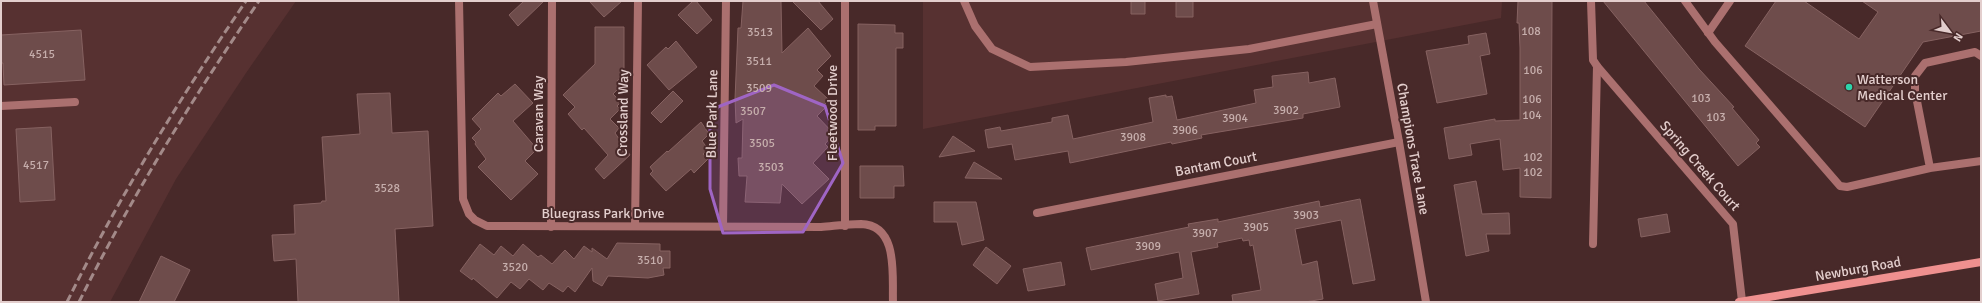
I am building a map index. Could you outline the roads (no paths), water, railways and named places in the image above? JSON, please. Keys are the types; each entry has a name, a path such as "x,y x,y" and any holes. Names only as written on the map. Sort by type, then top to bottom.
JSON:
{"main road":[{"name":"Newburg Road","path":"1740,302 1981,262"}],"street":[{"name":"Bluegrass Park Drive","path":"459,1 464,204 469,214 475,220 487,226 551,227 844,226 862,224 873,227 883,233 888,242 891,254 893,302"},
{"name":"Caravan Way","path":"551,227 552,1"},
{"name":"Crossland Way","path":"635,226 638,1"},
{"name":"Blue Park Lane","path":"723,227 726,1"},
{"name":"Fleetwood Drive","path":"844,226 845,1"},
{"path":"964,1 975,26 992,49 1030,67 1126,62 1249,49 1377,24"},
{"name":"Champions Trace Lane","path":"1373,1 1426,302"},
{"path":"1591,1 1593,60 1597,66 1593,244"},
{"path":"1684,1 1708,33 1833,180 1840,186 1847,187 1930,168 1981,161"},
{"path":"1708,33 1730,1"},
{"path":"1930,168 1915,91 1915,76 1925,63 1975,52 1981,56"},
{"name":"Spring Creek Court","path":"1597,66 1733,224 1740,302"},
{"path":"1,106 74,102"},
{"name":"Bantam Court","path":"1037,213 1399,142"}],"railway":[{"path":"67,302 108,224 151,148 246,1"},
{"path":"79,302 141,186 210,74 259,1"}],"place":[{"name":"Watterson Medical Center","path":"1849,87"}]}
